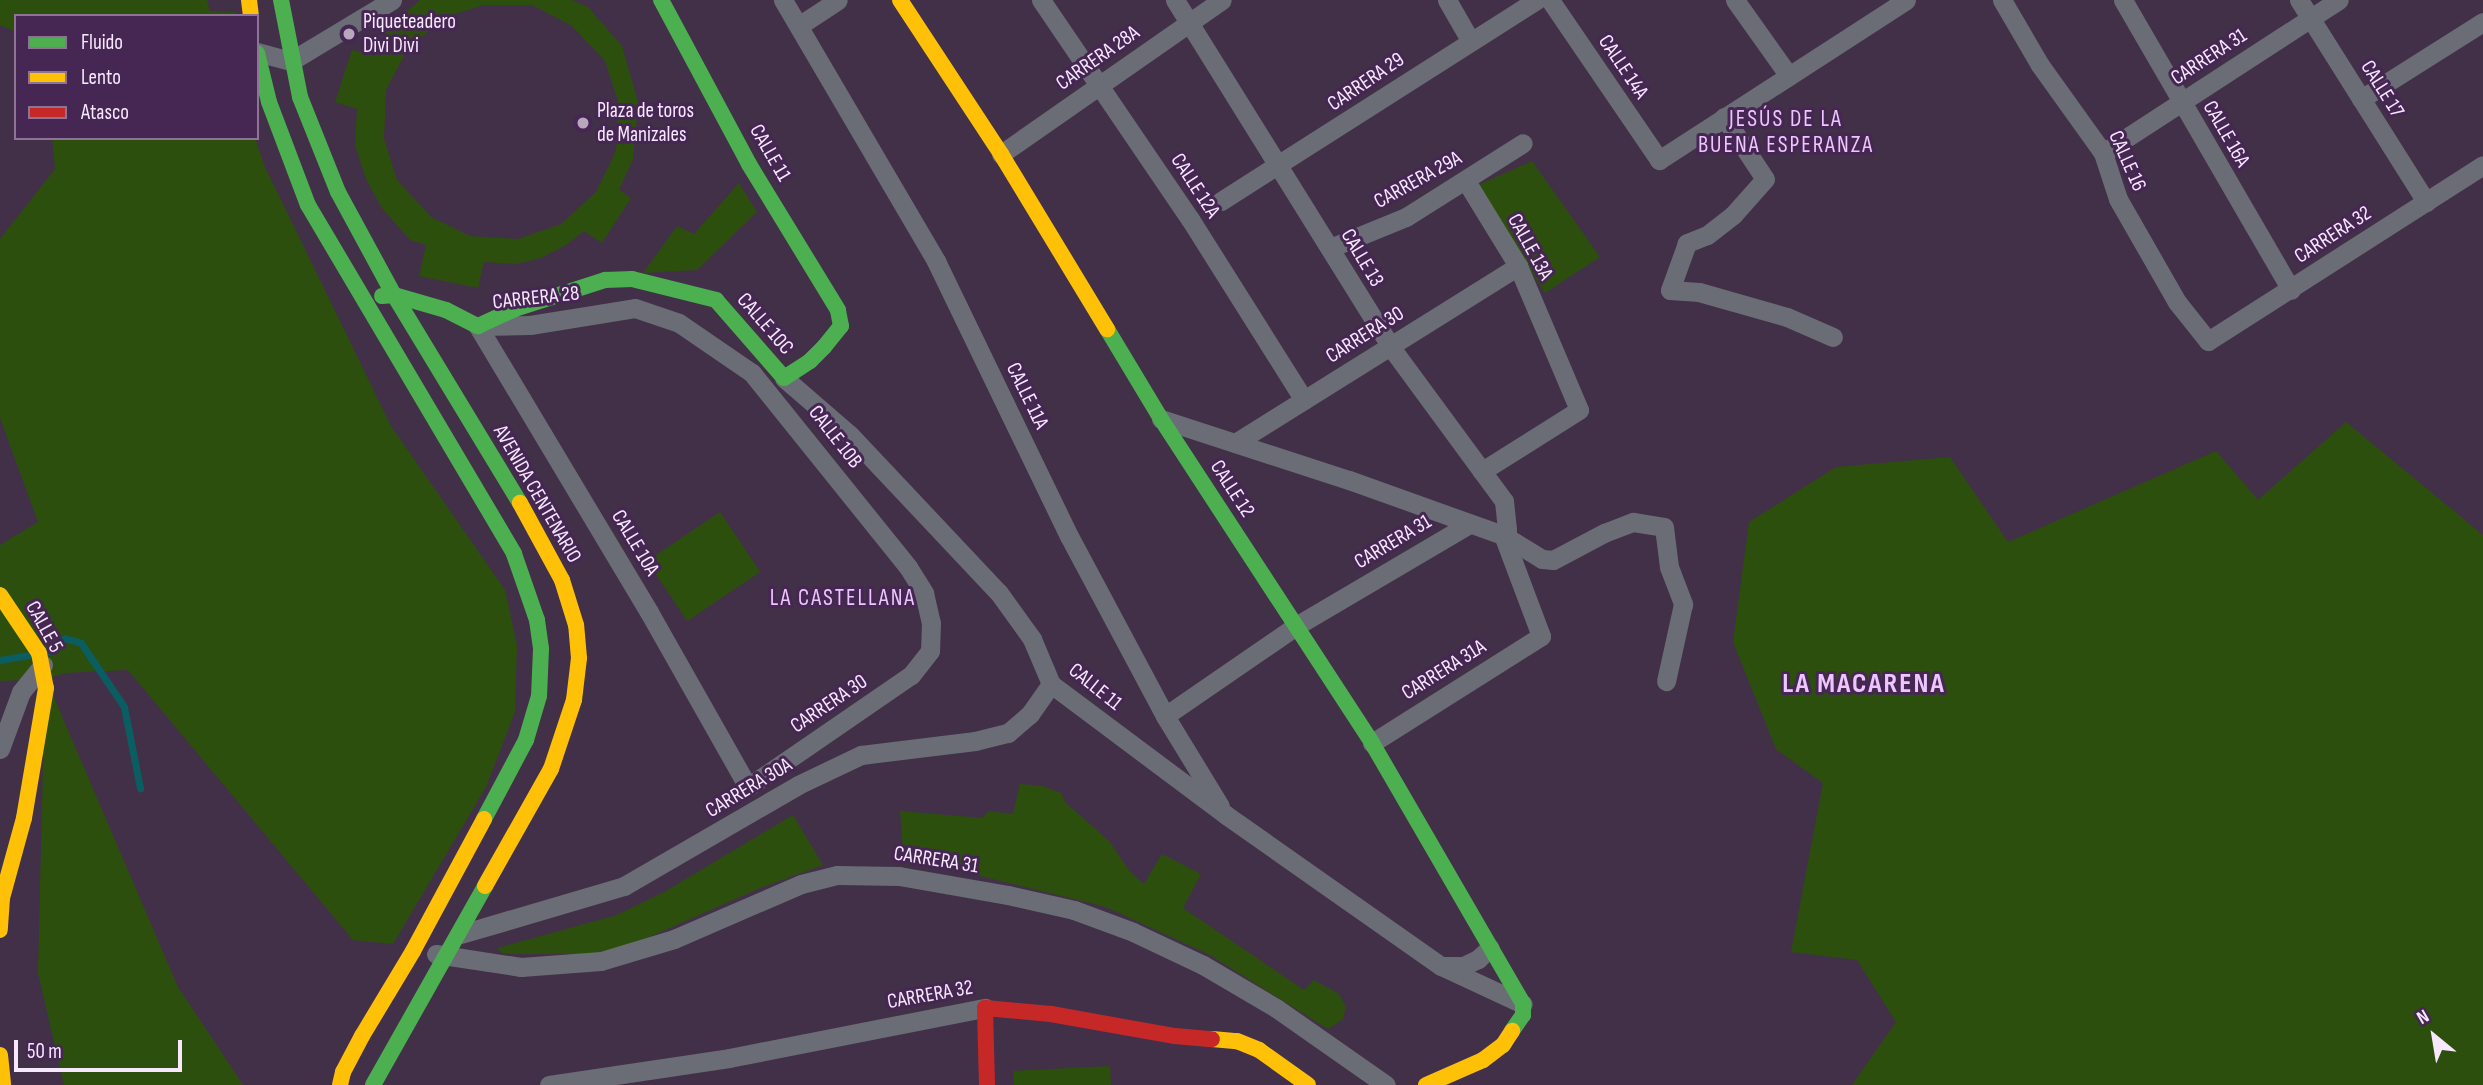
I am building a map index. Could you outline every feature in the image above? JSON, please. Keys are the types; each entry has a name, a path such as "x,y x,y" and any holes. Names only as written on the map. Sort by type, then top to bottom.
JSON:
{"street":[{"name":"AVENIDA CENTENARIO","path":"281,0 291,61 310,127 338,192 394,295 544,542 562,580 576,625 579,658 574,701 551,769 461,934 373,1085"},
{"path":"259,53 291,61 392,0"},
{"name":"CALLE 11","path":"662,0 749,164 838,310 841,326 810,361 784,378 850,435 999,593 1032,639 1052,684 1226,815 1441,966 1523,1004"},
{"name":"CALLE 11A","path":"783,0 936,261 1069,536 1166,716 1226,815"},
{"path":"800,25 838,0"},
{"name":"CALLE 12","path":"900,0 1001,154 1161,419 1372,743 1523,1004"},
{"name":"CALLE 12A","path":"1041,0 1190,219 1304,400"},
{"name":"CALLE 13","path":"1175,0 1191,21 1390,346 1504,501 1507,530 1503,535"},
{"name":"CARRERA 28A","path":"1001,154 1222,0"},
{"path":"1447,0 1470,40"},
{"name":"CARRERA 29","path":"1221,201 1280,166 1470,40 1537,0"},
{"name":"CALLE 14A","path":"1550,0 1660,160 1724,117"},
{"path":"1735,0 1789,76"},
{"path":"1833,337 1787,317 1699,292 1670,290 1688,243 1707,234 1733,215 1765,179 1724,117 1906,0"},
{"name":"CALLE 16","path":"2002,0 2040,65 2103,153 2118,199 2177,302 2208,341"},
{"name":"CALLE 16A","path":"2123,0 2291,289"},
{"name":"CALLE 17","path":"2299,0 2426,202"},
{"name":"CARRERA 31","path":"2103,153 2339,0"},
{"path":"2361,99 2483,22"},
{"path":"259,60 269,102 308,205 514,554 534,610 541,649 539,696 526,740 342,1079 373,1085"},
{"name":"CARRERA 29A","path":"1330,248 1406,217 1523,143"},
{"name":"CARRERA 32","path":"2208,341 2483,165"},
{"name":"CALLE 13A","path":"1466,181 1518,266 1579,411 1482,471"},
{"name":"CARRERA 30","path":"1236,443 1518,266"},
{"name":"CARRERA 28","path":"478,326 515,309 605,280 632,279"},
{"name":"CALLE 10C","path":"632,279 716,300 784,378"},
{"path":"360,296 394,295 446,310 478,326"},
{"name":"CARRERA 28","path":"478,326 530,325 635,308"},
{"name":"CALLE 10B","path":"635,308 679,323 752,373 782,406 908,567 924,593 931,623 930,651"},
{"name":"CALLE 10A","path":"478,326 649,612 748,787"},
{"path":"1161,419 1503,535 1542,559 1553,560 1633,522 1664,527 1669,566 1683,604 1666,681"},
{"name":"CARRERA 31","path":"1166,716 1296,626 1469,524"},
{"name":"CARRERA 31A","path":"1372,743 1541,636 1503,535"},
{"name":"CALLE 5","path":"0,595 19,619 39,653 46,688 24,818 2,898 0,930"},
{"name":"CARRERA 30","path":"748,787 911,675 930,651"},
{"path":"0,749 21,692 43,665"},
{"name":"CARRERA 30A","path":"461,934 624,886 798,785 861,755 975,741 1008,733 1030,714 1052,684"},
{"name":"CARRERA 31","path":"448,956 521,967 601,961 674,939 801,884 837,875 899,876 1008,895 1074,910 1133,932 1203,965 1276,1008 1386,1085"},
{"path":"1441,966 1463,966 1478,959 1490,948"},
{"path":"413,951 448,956"},
{"path":"1427,1085 1483,1060 1503,1045 1516,1031 1523,1014 1523,1004"},
{"path":"985,1007 987,1085"},
{"name":"CARRERA 32","path":"549,1085 729,1058 985,1007 1051,1014 1175,1036 1237,1041 1259,1050 1308,1085"},
{"path":"0,1055 3,1085"}],"green space":[{"path":"0,0 207,0 210,11 236,12 14,14 14,31 0,25"},
{"path":"420,0 572,0 588,7 622,46 638,102 633,159 619,190 631,198 602,243 584,231 566,245 541,258 517,264 484,262 478,288 419,276 426,245 410,240 381,207 366,179 355,145 357,109 335,102 352,50 374,56 387,29","holes":["484,5 532,5 572,26 605,61 619,104 616,151 596,192 561,224 518,239 470,236 431,217 397,180 384,139 386,90 406,52 442,18"]},
{"path":"52,140 256,140 265,167 391,426 505,590 517,645 515,712 486,787 393,944 353,940 128,670 65,673 46,679 178,987 243,1085 64,1085 38,973 45,679 0,681 0,545 38,522 0,418 0,239 55,169"},
{"path":"1532,161 1600,257 1545,293 1476,186"},
{"path":"739,183 757,212 697,270 643,273 677,226 694,234"},
{"path":"2346,422 2483,535 2483,1085 1852,1085 1896,1022 1857,960 1791,952 1823,783 1776,749 1733,642 1749,522 1836,467 1950,457 2008,542 2216,451 2258,500"},
{"path":"720,512 760,572 687,621 647,561"},
{"path":"1020,784 1043,786 1061,793 1065,802 1110,842 1130,872 1144,884 1162,854 1201,874 1183,908 1304,990 1314,980 1339,994 1346,1007 1343,1019 1328,1029 1210,955 1106,907 972,874 904,864 900,811 983,818 988,811 1013,814"},
{"path":"793,815 823,865 760,888 636,943 591,954 502,953 497,948 617,915 664,892"},
{"path":"1110,1066 1111,1085 1014,1085 1013,1071"}],"waterway":[{"path":"44,652 52,651 65,638 81,643 124,707 140,788"},
{"path":"0,660 33,654"}],"traffic: fast":[{"path":"281,0 300,97 338,192 394,295 520,503"},
{"path":"382,296 394,295 446,310 478,326 515,309 605,280 632,279 716,300 784,378 810,361 824,347 841,326 838,310 749,164 661,0"},
{"path":"259,61 269,102 308,205 514,554 537,620 541,649 539,696 526,740 484,819"},
{"path":"1107,329 1161,419 1372,743 1523,1004 1523,1015 1512,1031"},
{"path":"373,1085 485,886"}],"traffic: slow":[{"path":"249,0 251,14"},
{"path":"900,0 1001,154 1107,329"},
{"path":"485,886 551,769 574,700 579,658 576,625 562,580 520,503"},
{"path":"0,595 39,653 46,688 24,818 2,898 0,930"},
{"path":"340,1085 343,1072 362,1036 413,951 484,819"},
{"path":"1426,1085 1483,1060 1503,1045 1512,1031"},
{"path":"1212,1039 1237,1041 1259,1050 1308,1085"},
{"path":"0,1055 3,1085"}],"traffic: jam":[{"path":"987,1085 985,1008 1051,1014 1175,1036 1212,1039"}],"place":[{"name":"Piqueteadero Divi Divi","path":"349,34"},
{"name":"Plaza de toros de Manizales","path":"583,123"}],"district":[{"name":"JESÚS DE LA BUENA ESPERANZA","path":"1786,132"},
{"name":"LA CASTELLANA","path":"843,598"},
{"name":"LA MACARENA","path":"1864,684"}]}
